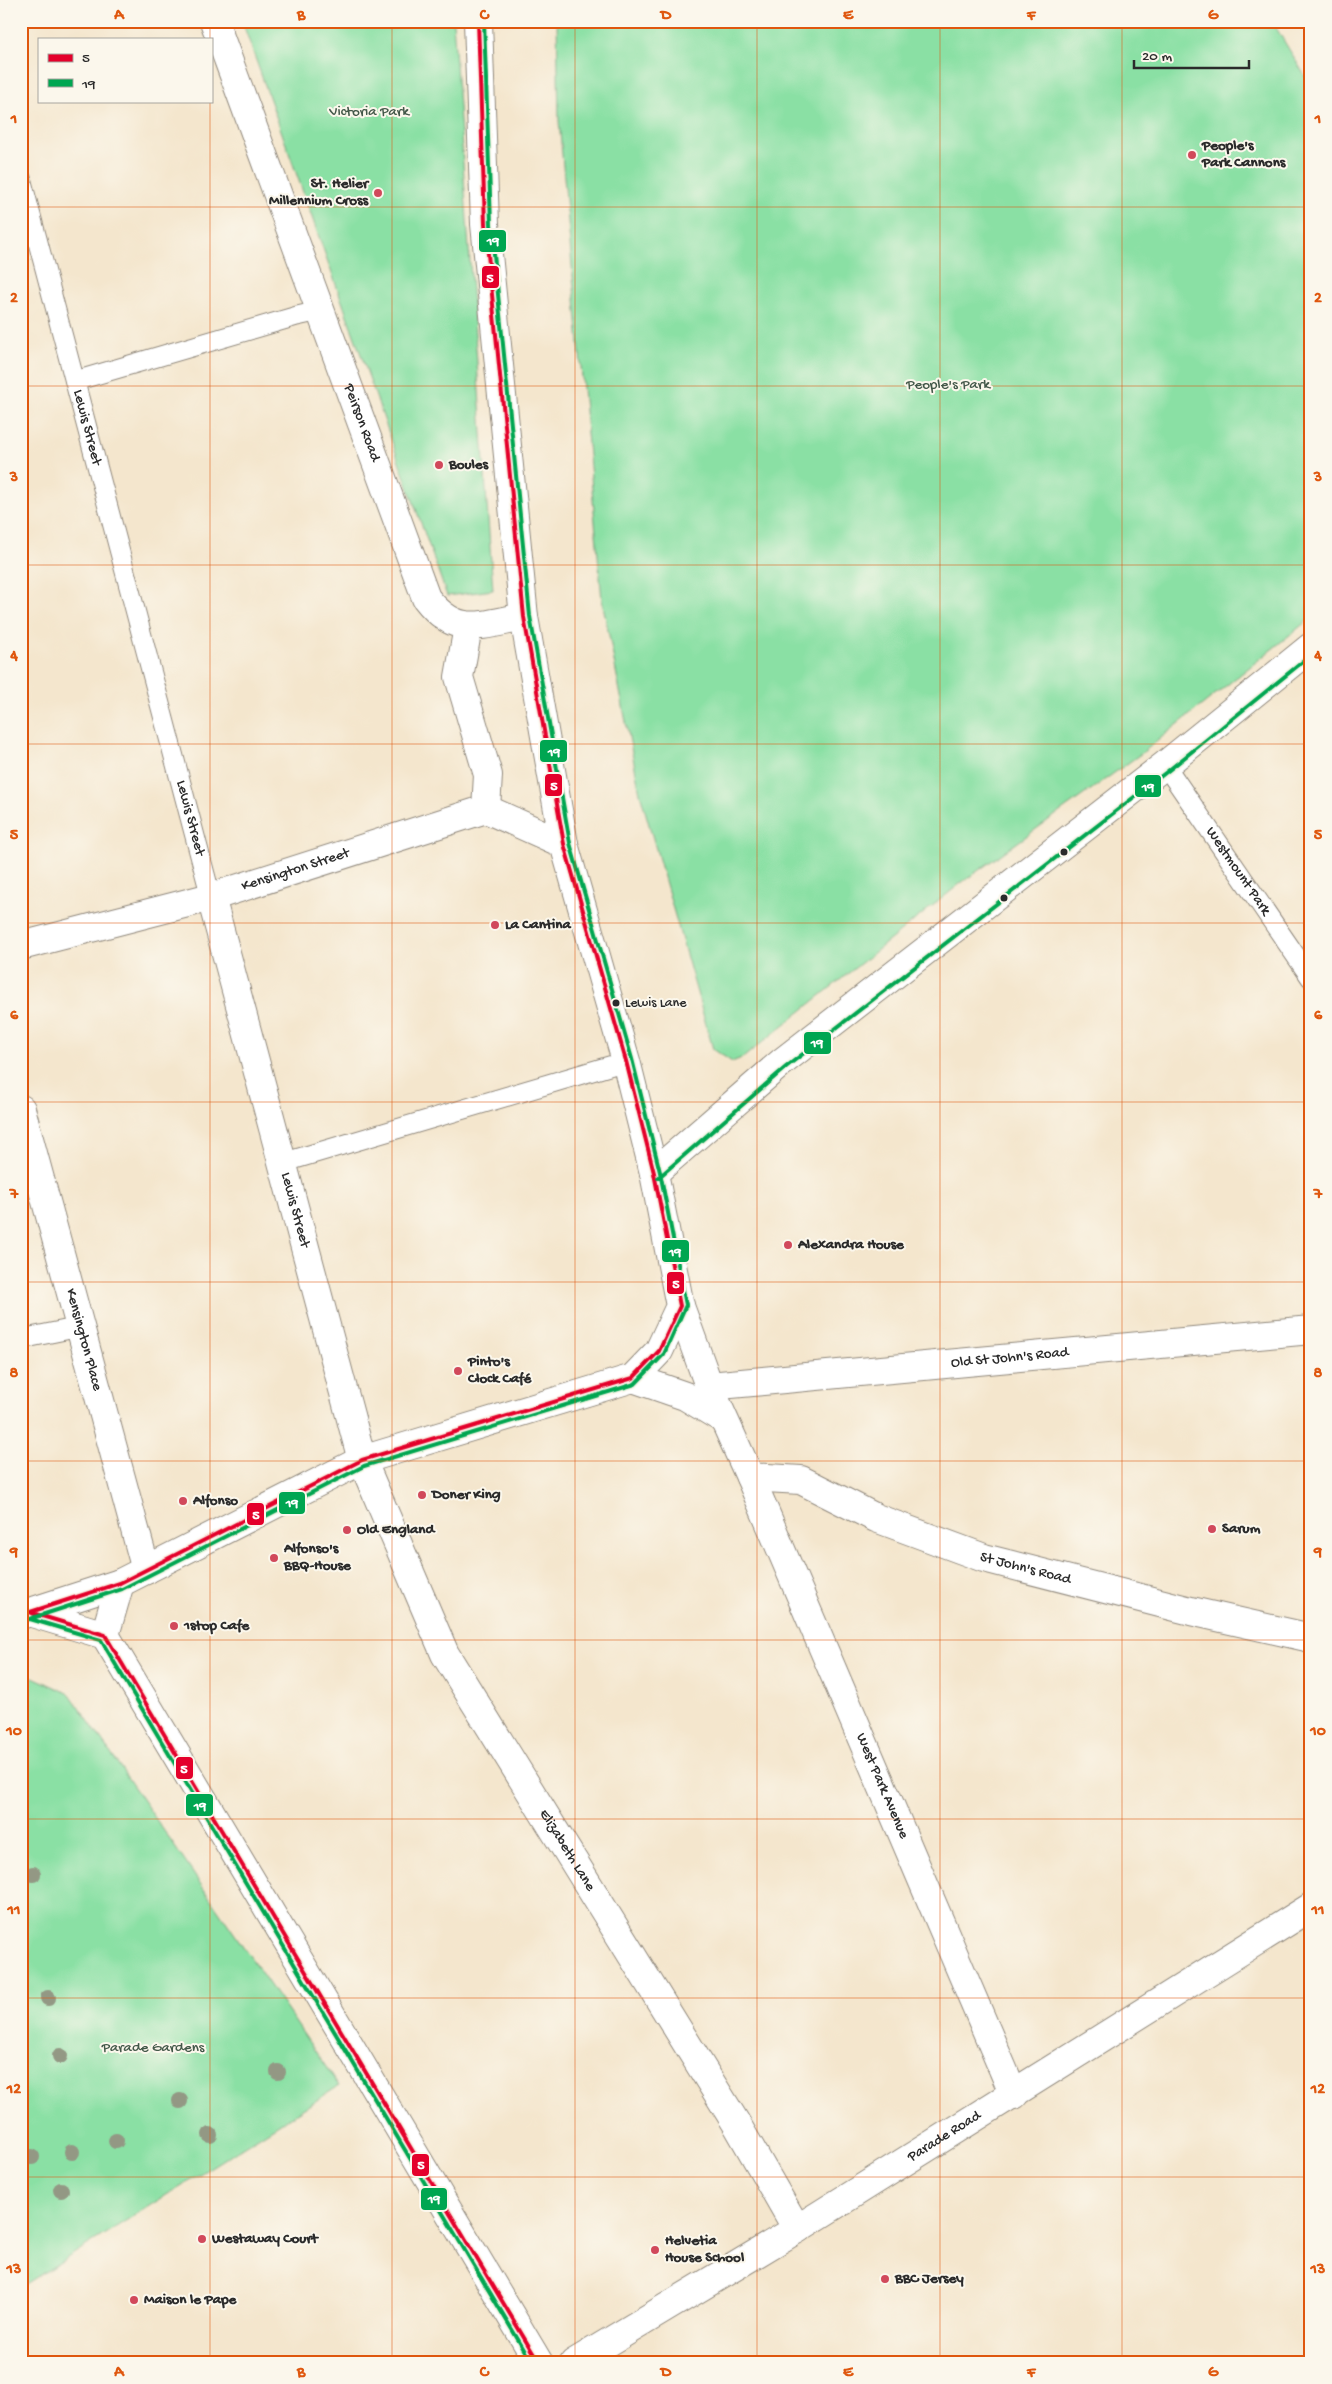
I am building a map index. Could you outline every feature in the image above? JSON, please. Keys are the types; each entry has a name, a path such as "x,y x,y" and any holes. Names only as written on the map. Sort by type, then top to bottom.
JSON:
{"street":[{"name":"Peirson Road","path":"214,21 426,598 439,615 468,627"},
{"path":"27,1614 120,1583 362,1460 633,1378 659,1351 680,1306 654,1174 626,1061 564,844 524,616 485,224 478,21"},
{"path":"524,616 468,627 459,677 488,775 486,809 564,844"},
{"path":"654,1174 782,1062 1165,765 1311,647"},
{"name":"Kensington Street","path":"21,946 211,897 486,809"},
{"name":"Lewis Street","path":"211,897 362,1460"},
{"name":"Kensington Place","path":"21,1109 146,1570"},
{"name":"West Park Avenue","path":"680,1306 709,1386 750,1477 1014,2095"},
{"name":"Old St John's Road","path":"709,1386 1311,1330"},
{"path":"633,1378 685,1396 724,1419"},
{"name":"Elizabeth Lane","path":"362,1460 444,1654 730,2115 797,2229"},
{"name":"St John's Road","path":"750,1477 801,1480 876,1518 984,1558 1191,1612 1311,1638"},
{"path":"105,1635 120,1583"},
{"path":"27,1614 105,1635 230,1849 358,2056 539,2363"},
{"name":"Parade Road","path":"574,2363 797,2229 1014,2095 1311,1907"}],"lane":[{"name":"Lewis Street","path":"21,178 211,897"},
{"path":"75,381 297,316 320,311"},
{"name":"Westmount Park","path":"1165,765 1311,978"},
{"path":"282,1163 626,1061"},
{"path":"21,1339 80,1327"}],"green space":[{"name":"Victoria Park","path":"242,21 453,21 493,590 447,596"},
{"name":"People's Park","path":"557,21 1272,21 1311,86 1311,618 1142,753 961,883 744,1057 732,1062 713,1049 640,793 602,600 559,121"},
{"name":"Parade Gardens","path":"33,1677 70,1694 339,2086 21,2287 21,1679"}],"transit line":[{"name":"5","path":"21,1615 120,1583 362,1460 633,1378 659,1351 680,1306 654,1173 626,1061 564,844 524,617 485,224 478,21"},
{"name":"19","path":"23,1621 122,1589 364,1466 635,1384 664,1354 686,1305 660,1172 632,1059 570,843 530,616 491,224 484,21"},
{"name":"19","path":"658,1178 786,1067 1169,770 1311,655"},
{"name":"5","path":"32,1613 105,1635 539,2363"},
{"name":"19","path":"30,1619 101,1640 532,2363"}],"place":[{"name":"People's Park Cannons","path":"1192,155"},
{"name":"St. Helier Millennium Cross","path":"378,193"},
{"name":"Boules","path":"439,465"},
{"name":"La Cantina","path":"495,925"},
{"name":"Lewis Lane","path":"616,1003"},
{"name":"Alexandra House","path":"788,1245"},
{"name":"Pinto's Clock Café","path":"458,1371"},
{"name":"Doner King","path":"422,1495"},
{"name":"Alfonso","path":"183,1501"},
{"name":"Sarum","path":"1212,1529"},
{"name":"Old England","path":"347,1530"},
{"name":"Alfonso's BBQ-House","path":"274,1558"},
{"name":"1stop Cafe","path":"174,1626"},
{"name":"Westaway Court","path":"202,2239"},
{"name":"Helvetia House School","path":"655,2250"},
{"name":"BBC Jersey","path":"885,2279"},
{"name":"Maison le Pape","path":"134,2300"}]}
